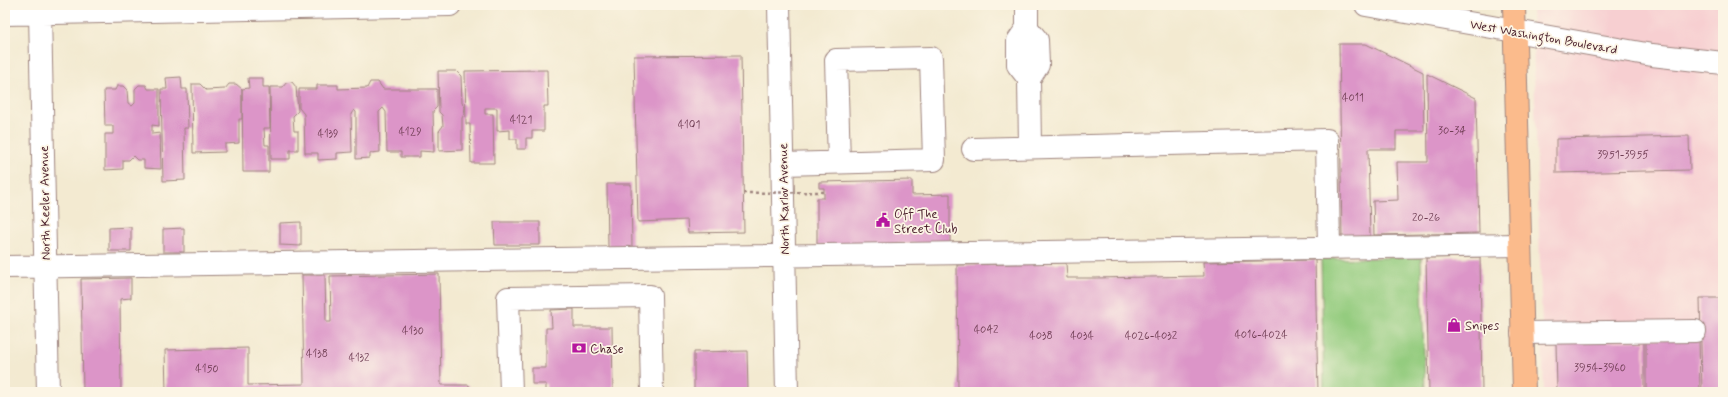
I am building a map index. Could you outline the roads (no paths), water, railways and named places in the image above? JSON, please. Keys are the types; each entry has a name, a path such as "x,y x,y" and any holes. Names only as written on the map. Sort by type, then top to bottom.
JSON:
{"main road":[{"path":"1514,5 1524,392"}],"street":[{"path":"5,14 450,5"},
{"name":"North Karlov Avenue","path":"780,5 787,392"},
{"path":"1027,5 1027,28 1018,41 1018,65 1029,79 1030,147"},
{"name":"West Washington Boulevard","path":"1366,5 1652,55 1723,63"},
{"name":"North Keeler Avenue","path":"40,13 48,392"},
{"path":"783,164 934,160 931,58 836,60 839,162"},
{"path":"973,149 1327,140 1329,248"},
{"path":"5,267 784,257 1520,245"},
{"path":"511,392 508,298 650,296 652,392"},
{"path":"1522,333 1695,331"}],"place":[{"name":"Off The Street Club","path":"883,220"},
{"name":"Snipes","path":"1454,325"},
{"name":"Chase","path":"579,348"}]}
